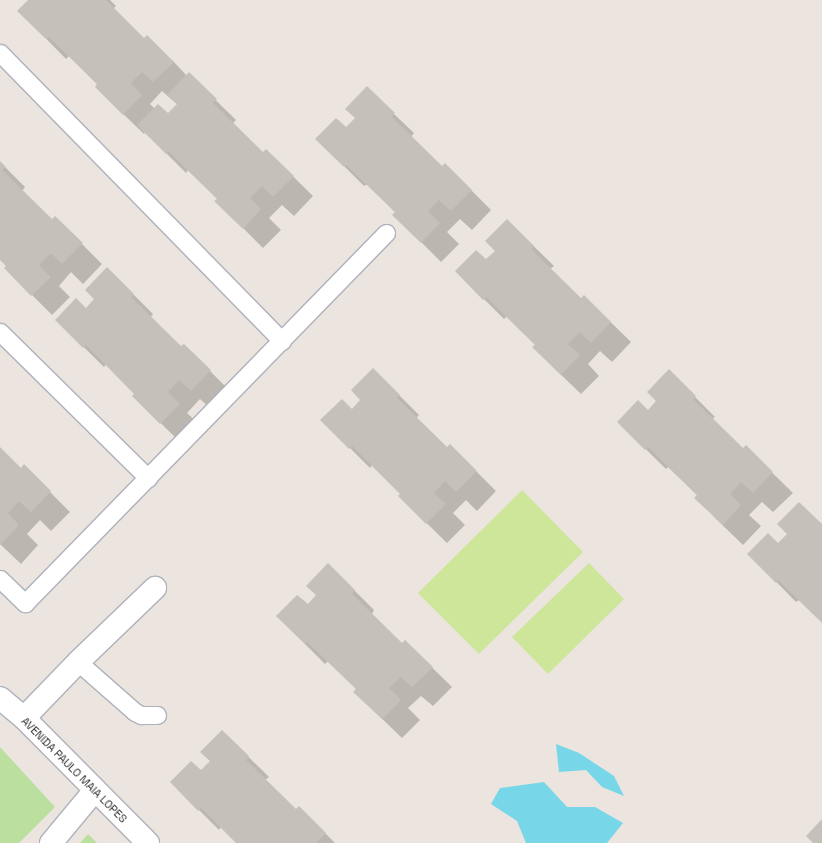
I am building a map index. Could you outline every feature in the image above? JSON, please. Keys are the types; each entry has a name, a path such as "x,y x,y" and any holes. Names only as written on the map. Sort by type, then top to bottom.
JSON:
{"street":[{"path":"24,718 78,662 155,588"},
{"name":"AVENIDA PAULO MAIA LOPES","path":"0,698 24,718 148,843"},
{"path":"50,843 95,790"}],"lane":[{"path":"0,53 282,341"},
{"path":"0,580 25,603 386,234"},
{"path":"0,332 148,478"},
{"path":"78,662 135,712 142,715 157,715"}],"green space":[{"path":"522,490 583,552 479,654 418,593"},
{"path":"589,563 624,599 548,674 512,637"},
{"path":"0,747 55,807 19,843 0,843"},
{"path":"88,834 97,843 80,843"}],"water":[{"path":"556,744 579,753 614,776 624,796 602,787 586,770 559,772"},
{"path":"544,782 567,807 595,807 623,823 607,843 526,843 517,821 491,804 500,788"}],"building":[{"path":"28,0 106,0 144,38 147,35 174,62 153,82 142,72 131,83 142,95 123,115 95,87 97,84 49,37 46,39 17,11"},
{"path":"189,72 217,99 213,103 263,152 266,149 294,176 273,197 262,186 250,198 261,209 243,229 214,201 217,199 168,151 166,154 137,125 158,104 168,113 177,104 167,95"},
{"path":"367,86 395,113 391,116 442,166 445,163 472,190 451,211 439,200 428,211 440,223 421,243 392,215 395,212 346,165 344,167 315,139 336,118 346,127 355,118 345,109"},
{"path":"0,161 6,167 2,170 52,219 55,216 83,243 62,264 51,253 39,265 51,277 31,296 4,268 6,266 0,260"},
{"path":"507,219 534,246 531,249 581,298 584,295 611,322 591,343 580,332 568,344 580,355 561,375 532,347 535,345 486,297 483,300 455,271 476,250 486,259 495,251 485,241"},
{"path":"107,267 134,294 131,297 181,346 184,344 211,370 191,391 179,380 168,392 180,404 160,424 132,396 134,394 86,345 83,348 55,320 76,298 86,308 94,299 85,290"},
{"path":"373,368 400,395 397,398 447,447 450,444 477,471 456,492 445,481 434,493 446,504 426,524 398,496 400,494 352,446 349,449 320,420 342,399 352,409 360,400 351,390"},
{"path":"669,369 696,396 693,399 743,448 746,445 773,472 753,493 741,482 730,494 741,505 723,525 694,498 697,495 648,447 645,450 617,422 638,400 648,410 656,401 647,392"},
{"path":"0,447 21,468 24,464 51,491 31,512 19,501 8,513 19,525 0,545"},
{"path":"799,502 822,524 822,623 778,580 776,583 747,554 768,533 778,543 787,534 777,524"},
{"path":"328,563 355,590 352,594 402,643 405,640 433,667 412,687 401,677 389,688 401,700 382,719 353,692 356,689 307,642 305,644 276,616 297,595 308,604 316,595 306,586"},
{"path":"222,730 249,756 246,760 296,809 299,806 326,833 316,843 236,843 201,808 198,811 170,782 191,761 201,770 210,761 200,752"},
{"path":"822,819 822,843 813,843 806,836"}]}
